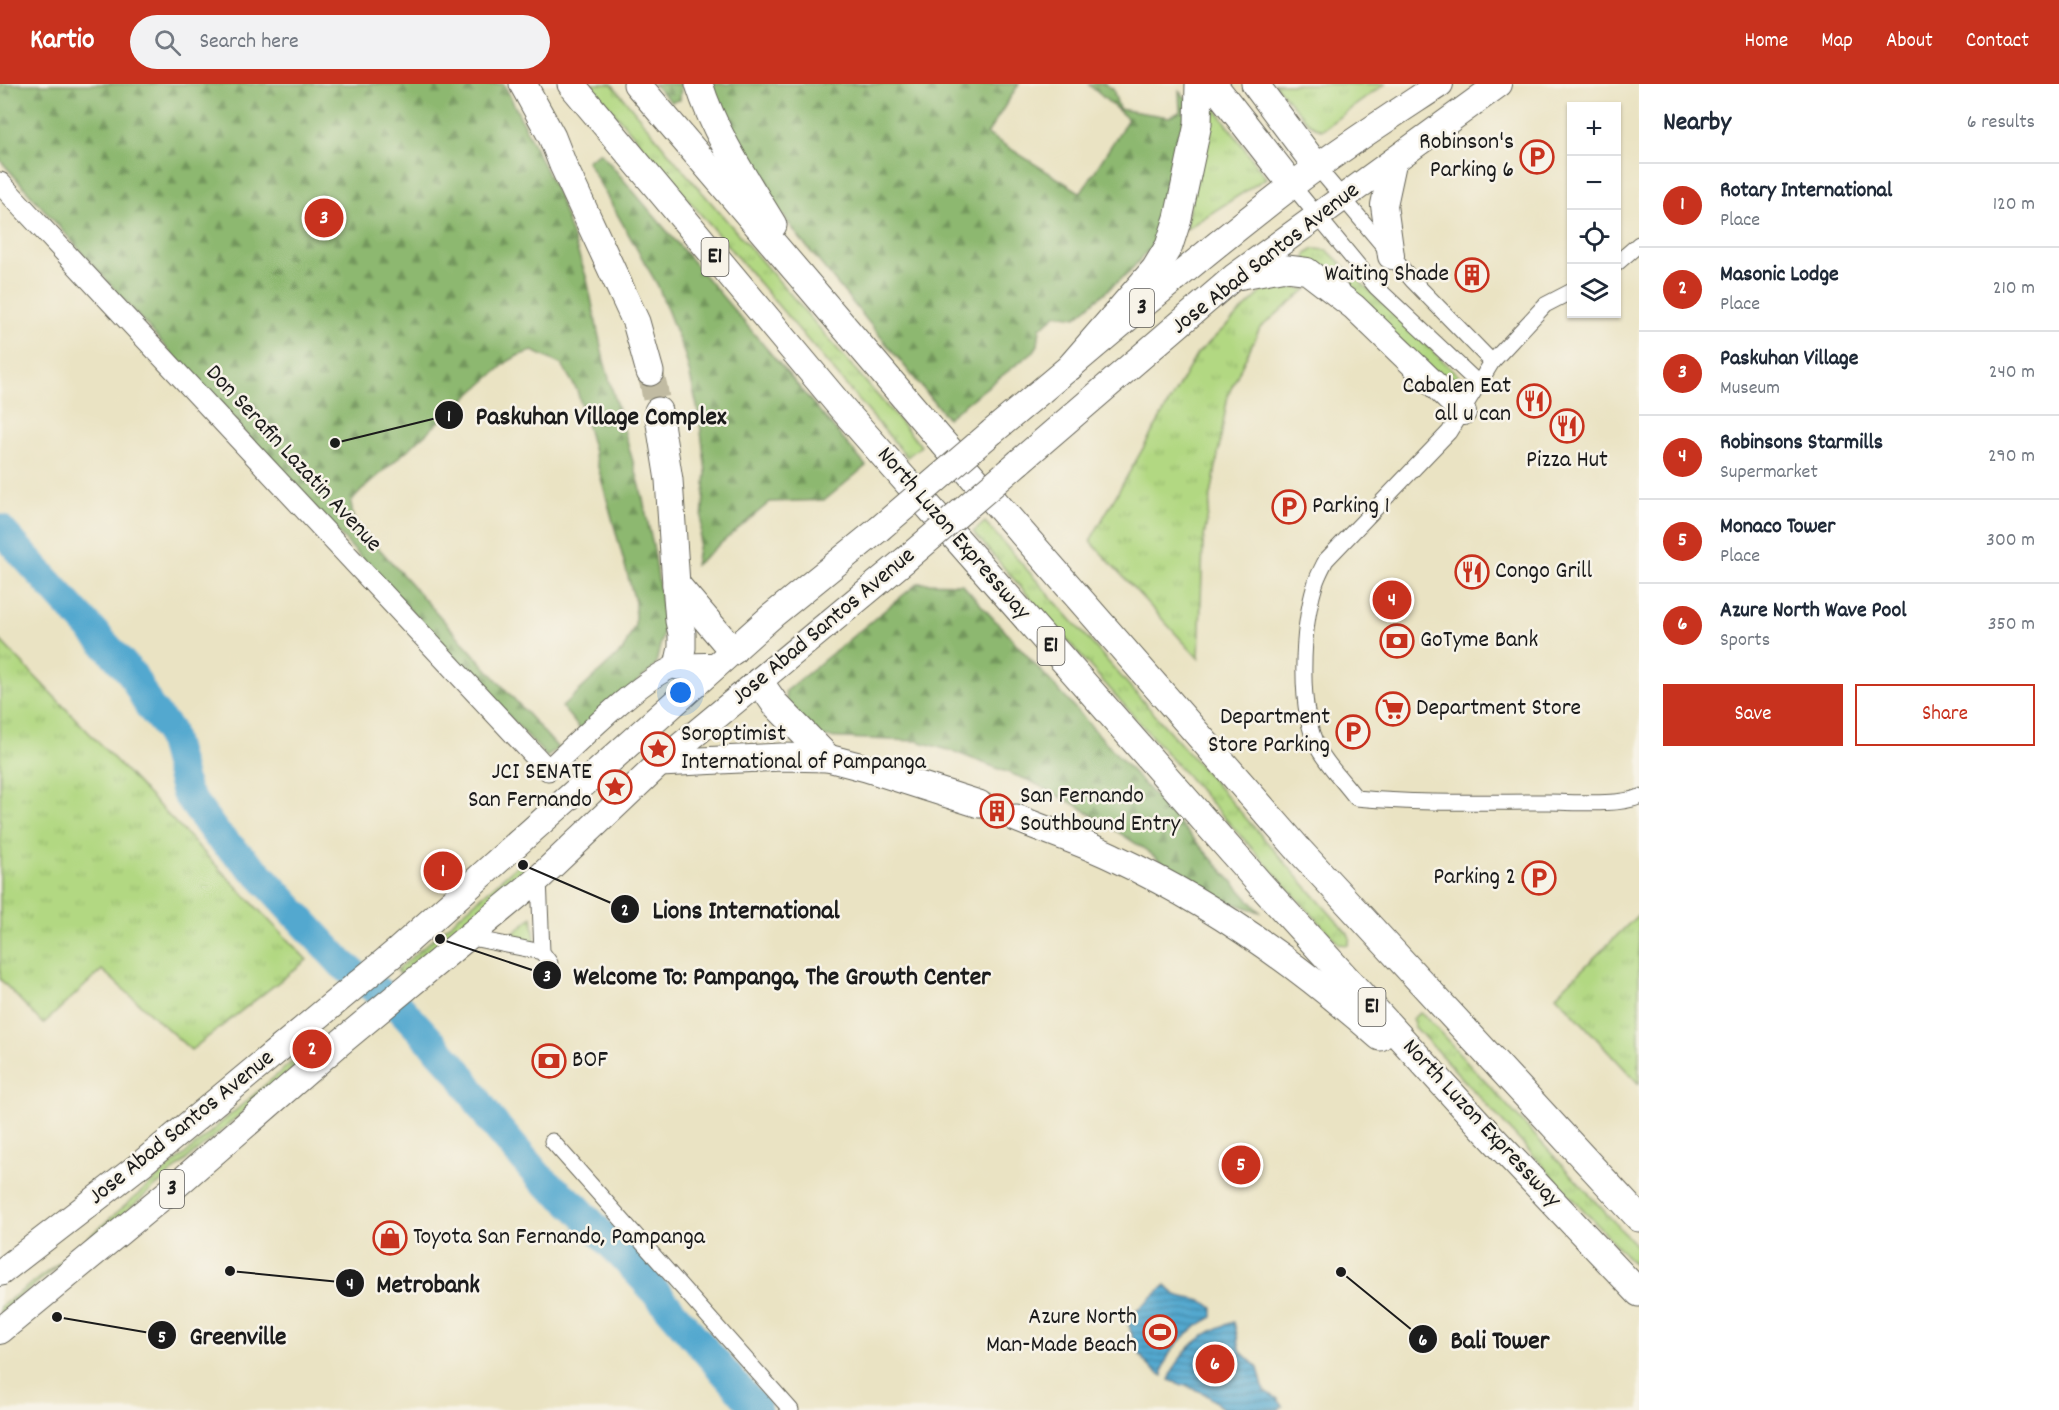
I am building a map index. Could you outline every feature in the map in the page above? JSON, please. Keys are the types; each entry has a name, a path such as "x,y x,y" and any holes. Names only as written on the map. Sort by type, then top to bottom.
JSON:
{"highway":[{"path":"523,84 552,137 636,322 650,372"},
{"name":"North Luzon Expressway","path":"571,84 841,406 1261,885 1484,1129 1639,1293"},
{"name":"E1","path":"637,84 833,316 1299,850 1639,1218"},
{"path":"699,84 713,121 736,164 833,316"},
{"path":"1070,367 1155,269 1169,246 1178,218 1198,124 1199,84"},
{"path":"1213,84 1292,185"},
{"path":"1255,84 1317,167"},
{"name":"Jose Abad Santos Avenue","path":"0,1273 141,1164 324,1013 397,951 773,615 879,529 1192,265 1292,185 1440,84"},
{"name":"Jose Abad Santos Avenue","path":"0,1331 171,1190 341,1042 539,878 660,763 905,560 1234,278 1499,84"},
{"path":"1391,256 1384,205 1393,162"},
{"path":"1234,278 1283,268 1308,271 1354,307 1463,412"},
{"path":"644,730 683,640 679,621 669,480 657,411"},
{"path":"676,584 726,657 759,681 775,704 828,758"},
{"path":"660,763 828,758 979,804"},
{"path":"1016,818 1134,867 1184,893 1262,941 1354,1014 1437,1090 1484,1129"}],"main road":[{"name":"Don Serafin Lazatin Avenue","path":"0,183 548,770 623,703 670,670"},
{"path":"670,670 726,657"}],"street":[{"path":"1317,167 1391,256 1492,362"},
{"path":"1292,185 1316,217 1376,287 1480,385"},
{"path":"1621,260 1639,244"},
{"path":"1567,294 1545,305 1492,362 1480,385 1449,432 1326,560 1315,584 1305,638 1305,698 1319,749 1356,798 1402,802 1509,802 1629,801 1639,796"},
{"path":"467,937 546,958 539,878"},
{"path":"552,1141 791,1410"}],"green space":[{"path":"0,84 504,84 558,195 587,279 604,361 640,486 654,551 665,625 655,667 580,729 562,707 623,650 635,625 635,602 577,390 562,365 533,351 507,362 351,502 353,518 357,524 558,748 547,757 179,362 0,160"},
{"path":"590,84 612,84 677,163 921,446 907,457"},
{"path":"653,84 681,84 680,100 671,102"},
{"path":"711,84 1019,84 987,134 1081,193 1128,119 1088,84 1105,84 1113,89 1119,109 1169,117 1180,112 1179,91 1190,102 1167,221 1151,247 1129,272 1076,317 1057,314 1040,328 1038,345 1034,351 947,418 798,236 772,200 749,166"},
{"path":"1274,84 1385,84 1321,130 1308,123"},
{"path":"1211,102 1266,178 1185,230"},
{"path":"600,152 866,466 825,500 770,502 695,565 701,532 706,472 699,415 686,358 658,286 587,161"},
{"path":"1314,249 1327,250 1469,386 1465,395 1305,260 1306,254"},
{"path":"1266,288 1307,289 1260,328 1228,395 1203,544 1199,659 1090,541 1197,354"},
{"path":"985,522 1348,934 1350,938 1348,945 1339,944 1154,740 973,532"},
{"path":"918,583 962,584 1260,912 1224,900 1174,872 1146,850 1078,806 1030,781 955,752 917,741 820,737 787,703 785,692"},
{"path":"0,640 307,960 191,1050 102,970 43,1024 0,979"},
{"path":"519,864 524,869 402,976 397,970"},
{"path":"1639,914 1639,1084 1556,995"},
{"path":"532,917 536,946 506,940"},
{"path":"1420,1013 1639,1249 1639,1270 1415,1027 1412,1019"},
{"path":"321,1037 325,1042 136,1203 0,1313 0,1307 55,1266"}],"water":[{"name":"Azure North Man-Made Beach","path":"1166,1285 1176,1295 1206,1303 1213,1308 1213,1317 1196,1327 1173,1349 1164,1366 1163,1376 1143,1359 1135,1345 1127,1319"},
{"path":"1234,1322 1241,1352 1258,1368 1264,1391 1277,1398 1283,1406 1278,1410 1223,1410 1205,1394 1169,1380 1186,1351 1194,1343 1203,1336"}],"waterway":[{"path":"0,529 132,674 149,706 169,730 186,793 217,835 259,874 342,964 401,1009 459,1072 489,1118 539,1177 576,1207 644,1279 757,1410"}],"tunnel":[{"path":"650,372 658,411"},
{"path":"979,804 1016,818"}],"place":[{"name":"Robinson's Parking 6","path":"1537,157"},
{"name":"Paskuhan Village","path":"324,218"},
{"name":"Waiting Shade","path":"1472,275"},
{"name":"Cabalen Eat all u can","path":"1534,401"},
{"name":"Pizza Hut","path":"1567,426"},
{"name":"Paskuhan Village Complex","path":"335,443"},
{"name":"Parking 1","path":"1289,507"},
{"name":"Congo Grill","path":"1472,572"},
{"name":"Robinsons Starmills","path":"1392,600"},
{"name":"GoTyme Bank","path":"1397,641"},
{"name":"Department Store","path":"1393,709"},
{"name":"Department Store Parking","path":"1353,732"},
{"name":"Soroptimist International of Pampanga","path":"658,749"},
{"name":"JCI SENATE San Fernando","path":"615,787"},
{"name":"San Fernando Southbound Entry","path":"997,811"},
{"name":"Lions International","path":"523,865"},
{"name":"Rotary International","path":"443,871"},
{"name":"Parking 2","path":"1539,878"},
{"name":"Welcome To: Pampanga, The Growth Center","path":"440,939"},
{"name":"Masonic Lodge","path":"312,1049"},
{"name":"BOF","path":"549,1061"},
{"name":"Monaco Tower","path":"1241,1165"},
{"name":"Toyota San Fernando, Pampanga","path":"390,1238"},
{"name":"Metrobank","path":"230,1271"},
{"name":"Bali Tower","path":"1341,1272"},
{"name":"Greenville","path":"57,1317"},
{"name":"Azure North Man-Made Beach","path":"1160,1332"},
{"name":"Azure North Wave Pool","path":"1215,1364"}]}
